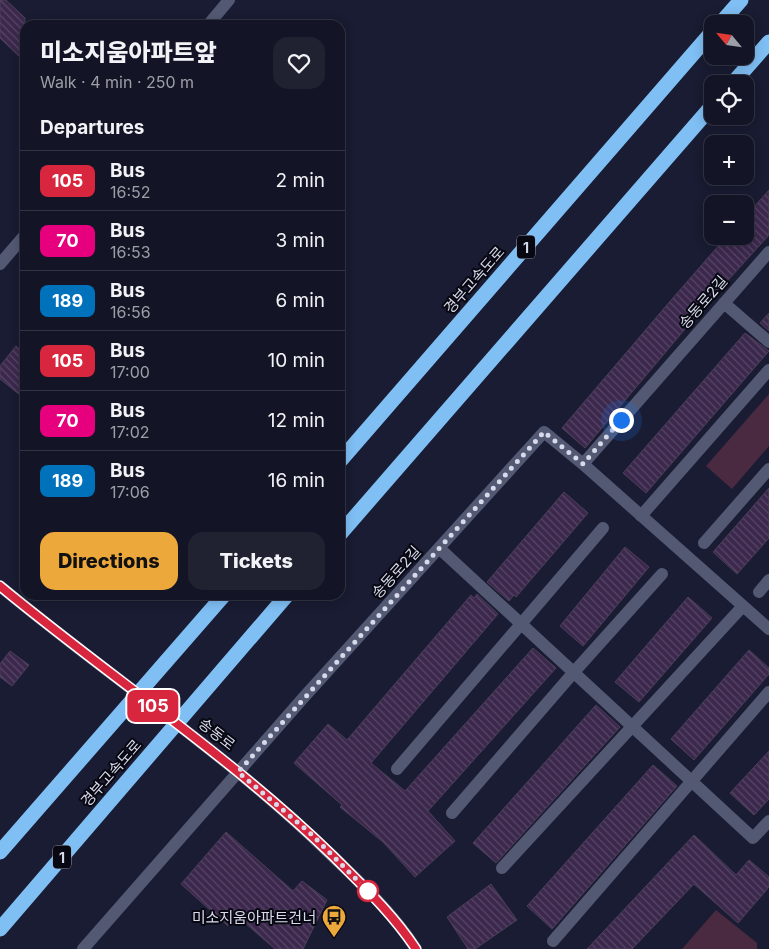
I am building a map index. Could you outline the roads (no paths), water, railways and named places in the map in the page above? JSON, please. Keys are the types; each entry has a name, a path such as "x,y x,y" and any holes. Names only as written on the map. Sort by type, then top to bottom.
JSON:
{"highway":[{"path":"728,15 740,0"},
{"name":"경부고속도로","path":"345,455 704,41"},
{"path":"740,75 769,42"},
{"path":"345,528 704,115"},
{"path":"0,852 220,600"},
{"name":"경부고속도로","path":"0,929 283,600"}],"street":[{"path":"212,20 229,0"},
{"path":"0,264 20,241"},
{"name":"송동로2길","path":"583,464 769,252"},
{"path":"724,303 769,342"},
{"path":"641,516 769,370"},
{"name":"송동로2길","path":"83,949 238,772 544,432 583,464 769,629"},
{"path":"704,543 769,469"},
{"path":"397,769 603,528"},
{"path":"439,548 753,838 769,821"},
{"path":"452,813 662,574"},
{"path":"759,592 769,580"},
{"name":"송동로","path":"0,586 29,611 238,772 309,832 357,879 404,931 416,949"},
{"path":"502,868 743,606"},
{"path":"553,941 769,692"}],"place":[{"name":"미소지움아파트건너","path":"334,938"}]}
